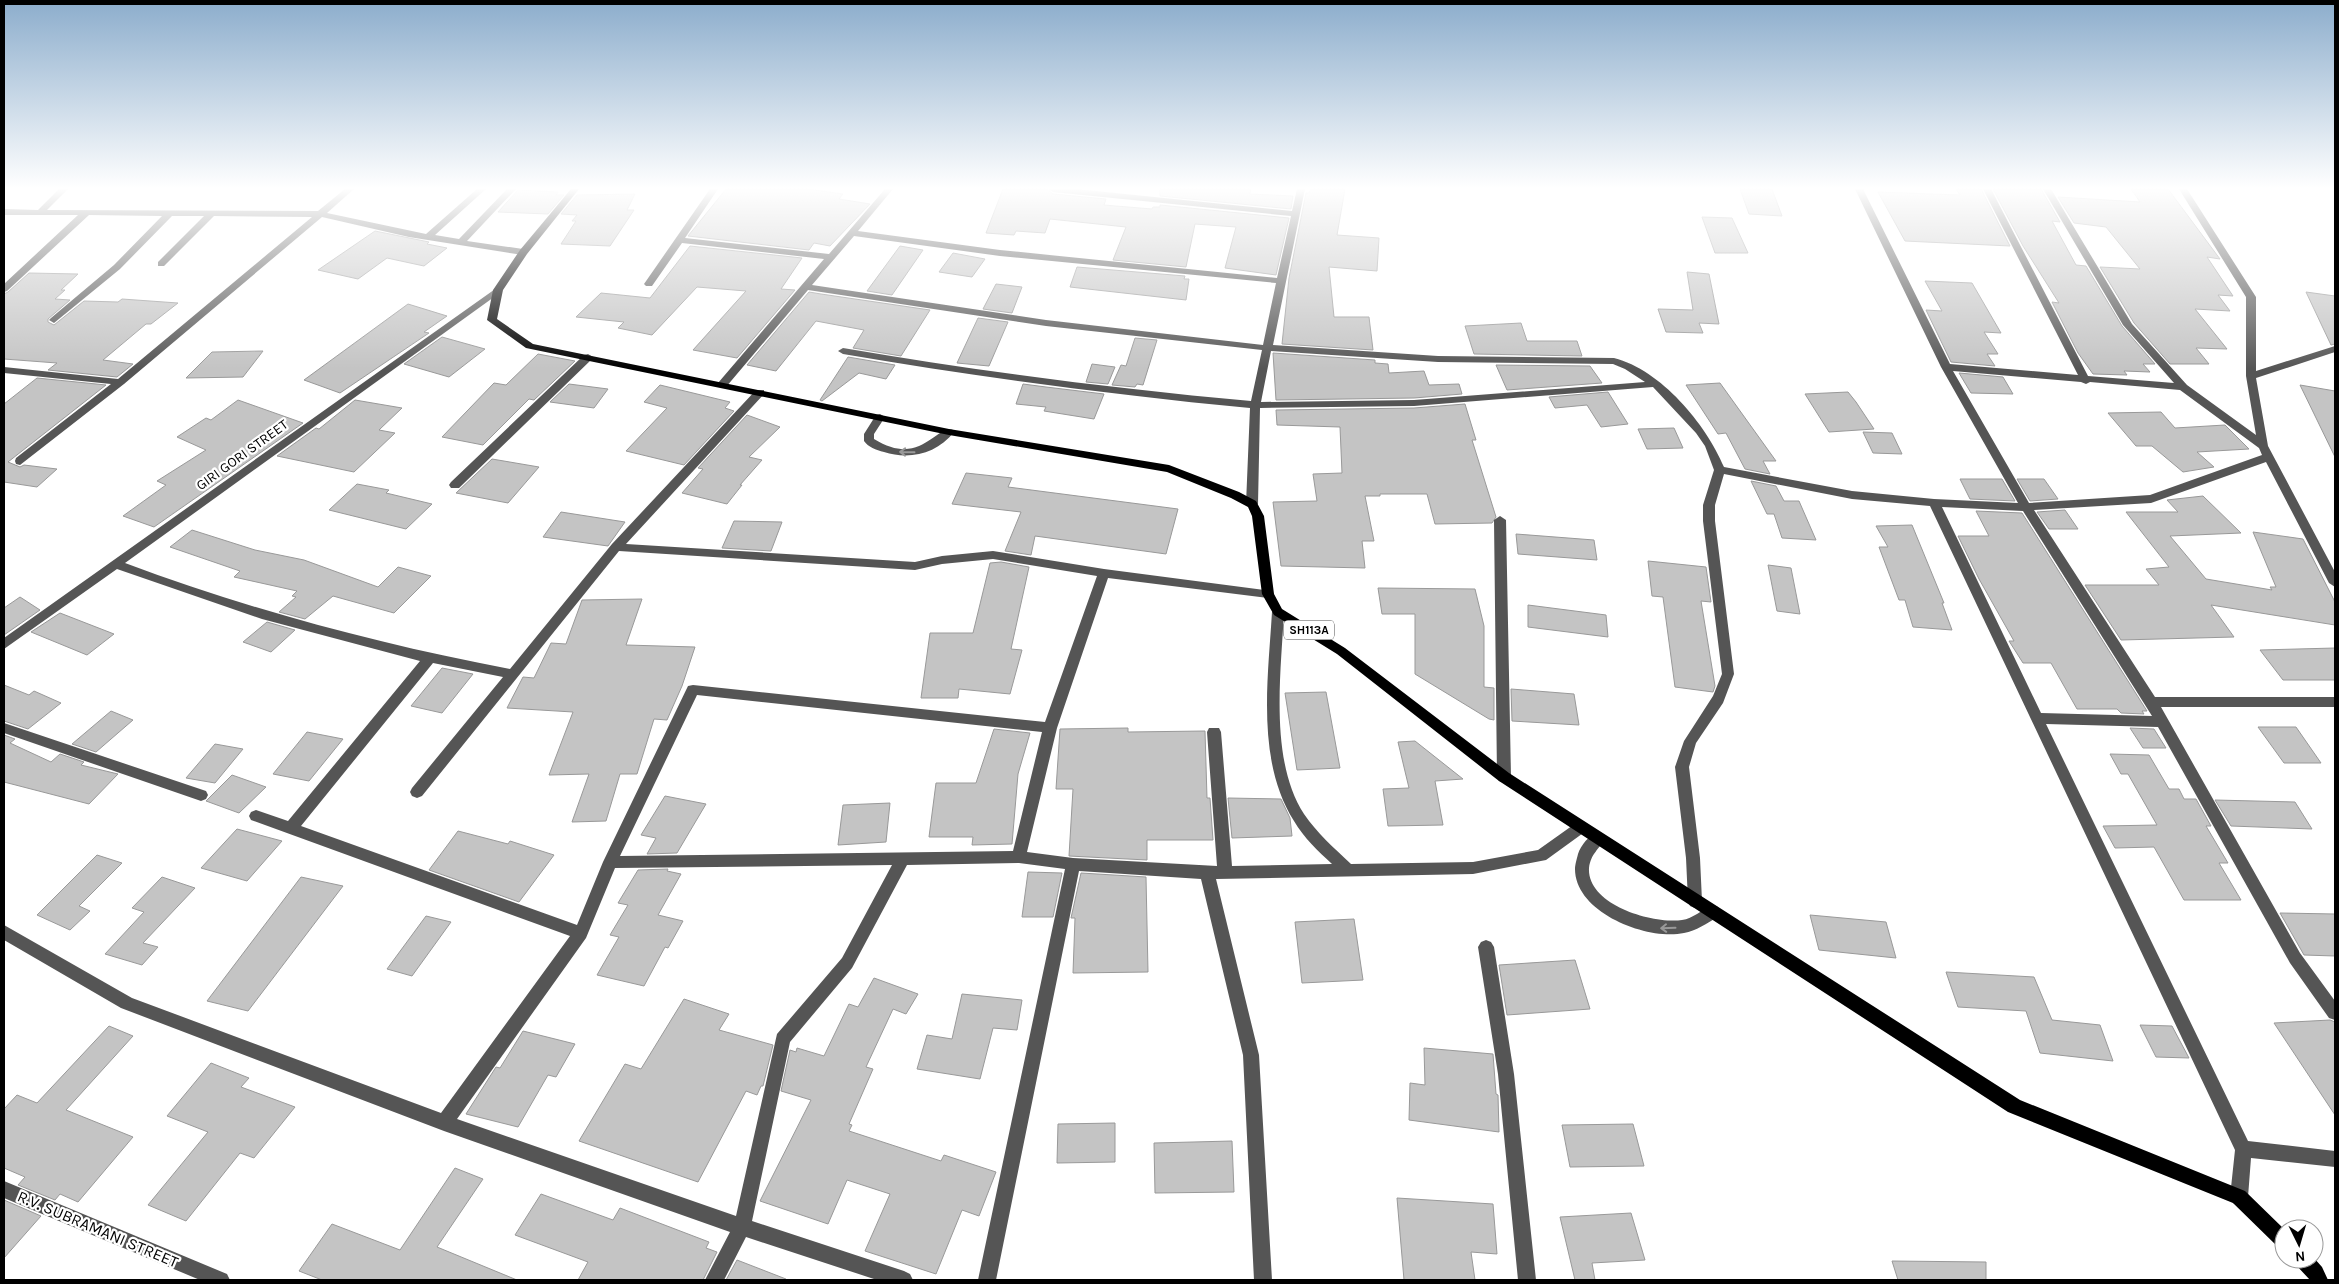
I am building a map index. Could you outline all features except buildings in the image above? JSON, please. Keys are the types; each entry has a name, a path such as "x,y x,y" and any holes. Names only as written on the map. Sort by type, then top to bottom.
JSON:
{"main road":[{"path":"526,249 498,290 492,320 530,346 949,432 1169,469 1235,495 1252,504"},
{"name":"SH113A","path":"1252,504 1258,516 1268,594 1278,612 1341,651 1504,777 2014,1106 2239,1197 2274,1231"},
{"path":"2312,1269 2320,1280"}],"street":[{"path":"4,289 47,249"},
{"path":"54,320 117,267 135,249"},
{"path":"160,264 175,249"},
{"path":"20,461 120,382 279,249"},
{"path":"504,249 523,252"},
{"path":"649,284 673,249"},
{"path":"758,249 829,257"},
{"path":"722,385 837,249"},
{"path":"970,249 1281,281"},
{"path":"1252,504 1255,406 1288,249"},
{"path":"1888,249 1946,367 2026,507 2151,702 2295,958 2335,1013"},
{"path":"2019,249 2086,381"},
{"path":"2083,249 2128,325 2183,387 2265,451"},
{"path":"2221,249 2251,297 2251,376 2265,451 2335,583"},
{"path":"805,287 1046,323 1267,348 1438,359 1614,361 1629,366 1656,384 1700,431 1710,446 1720,470 1709,505 1709,522 1728,674 1724,691 1694,733 1684,754 1682,767 1694,866 1695,900"},
{"name":"GIRI GORI STREET","path":"4,644 498,290"},
{"path":"2251,376 2335,349"},
{"path":"843,351 949,370 1134,394 1255,406 1414,403 1656,384"},
{"path":"455,485 588,358"},
{"path":"1946,367 2086,381 2183,387"},
{"path":"4,370 120,382"},
{"path":"417,792 616,547 760,392"},
{"path":"880,417 869,434 869,441 889,450 903,452 925,450 949,432"},
{"path":"1720,470 1852,495 1934,503 2026,507 2150,499 2265,451"},
{"path":"1934,503 2243,1149 2239,1197"},
{"path":"1500,520 1504,777"},
{"path":"616,547 915,566 942,560 993,555 1268,594"},
{"path":"116,564 177,588 312,629 429,659 511,674"},
{"path":"1019,857 1050,728 1104,572"},
{"path":"1278,612 1273,711 1281,770 1298,815 1320,843 1347,870"},
{"path":"291,828 429,659"},
{"path":"444,1123 580,933 610,862 693,690 1050,728"},
{"path":"2151,702 2335,702"},
{"path":"2037,718 2162,722"},
{"path":"4,728 201,795"},
{"path":"1214,732 1225,872"},
{"path":"256,816 580,933"},
{"path":"610,862 1019,857 1073,864 1207,873 1473,868 1541,856 1581,827"},
{"path":"1598,838 1586,850 1581,866 1586,883 1596,898 1608,910 1643,926 1662,928 1684,927 1713,912"},
{"path":"714,1280 742,1227 783,1039 848,963 903,859"},
{"path":"987,1280 1073,864"},
{"path":"1207,873 1251,1055 1263,1280"},
{"path":"4,932 126,1003 444,1123 742,1227 904,1280"},
{"path":"1486,946 1506,1074 1527,1280"},
{"path":"2243,1149 2335,1158"},
{"name":"R.V. SUBRAMANI STREET","path":"4,1190 221,1280"}]}
